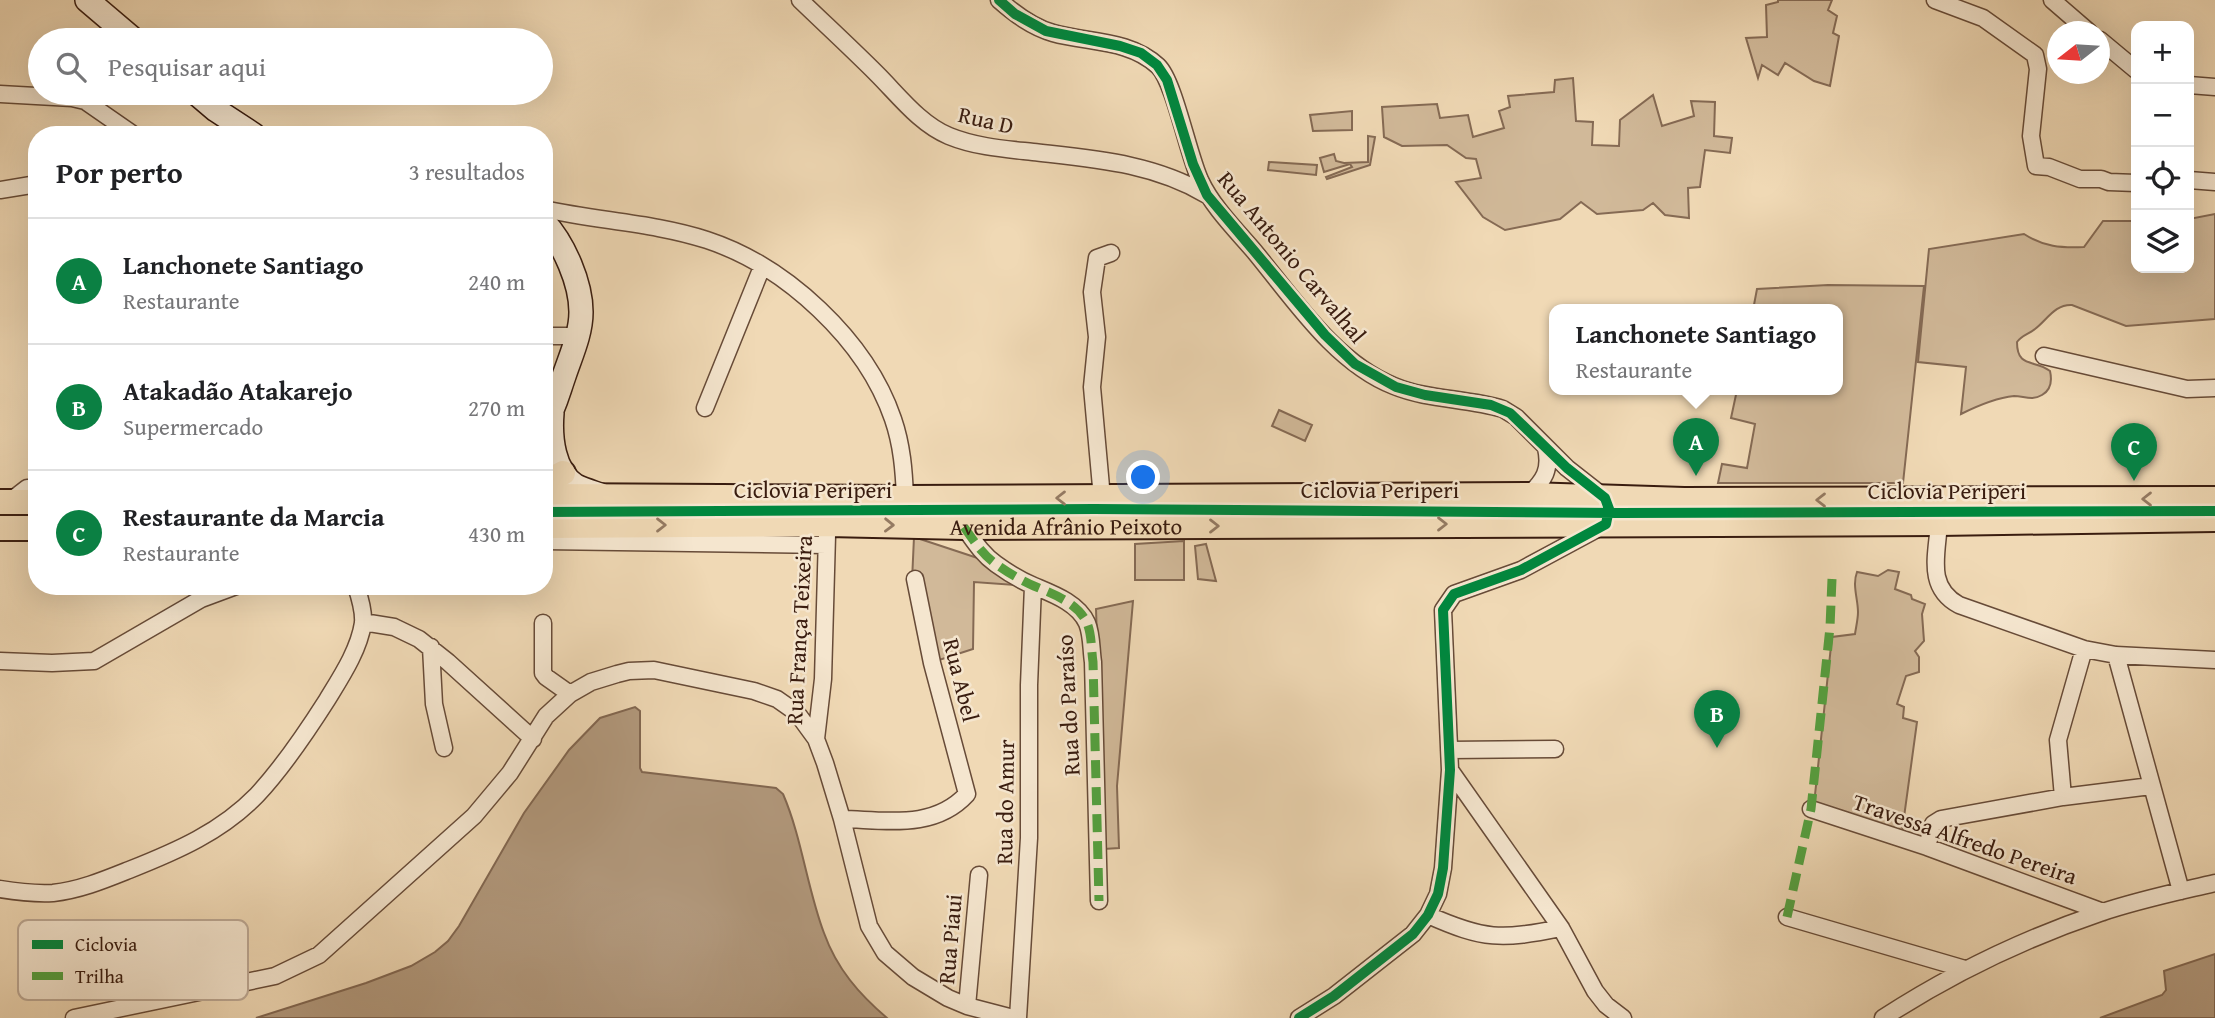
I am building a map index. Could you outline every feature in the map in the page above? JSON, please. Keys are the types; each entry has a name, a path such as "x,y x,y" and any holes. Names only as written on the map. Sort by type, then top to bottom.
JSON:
{"main road":[{"path":"87,0 120,28"},
{"path":"210,105 240,126"},
{"path":"553,237 566,258 579,292 581,313 578,336 553,406"},
{"path":"553,444 554,478 604,496"},
{"name":"Avenida Afrânio Peixoto","path":"553,496 1102,498 1529,495 1684,500 2215,499"},
{"path":"4,502 28,502"},
{"name":"Avenida Afrânio Peixoto","path":"553,526 827,534 964,527 1939,523 2215,519"},
{"path":"0,528 28,528"}],"street":[{"name":"Rua D","path":"800,0 922,119 946,135 994,148 1104,160 1134,166 1172,177 1207,195"},
{"name":"Rua Antonio Carvalhal","path":"999,0 1015,14 1046,31 1120,46 1141,54 1157,65 1167,80 1193,164 1207,195 1307,316 1355,364 1396,387 1503,409 1516,417 1546,448 1605,498"},
{"path":"1935,0 1983,18 2035,55 2038,69 2031,136 2036,166 2049,167 2080,180 2101,178 2109,182 2131,183"},
{"path":"2052,0 2076,21"},
{"path":"2110,49 2131,66"},
{"path":"2194,85 2215,87"},
{"path":"0,94 28,96"},
{"path":"91,105 122,126"},
{"path":"2194,180 2215,182"},
{"path":"0,190 28,185"},
{"path":"553,211 671,231 706,240 730,249 802,294 838,328 873,376 894,421 903,458 905,498"},
{"path":"1102,498 1093,387 1097,337 1092,292 1097,258 1111,253"},
{"path":"705,408 762,267"},
{"path":"553,336 578,336"},
{"path":"2044,356 2187,389 2215,388"},
{"path":"1529,495 1547,470 1549,461 1546,448"},
{"path":"4,502 28,488"},
{"path":"1299,1018 1335,996 1413,934 1428,915 1438,894 1443,868 1450,770 1443,610 1448,601 1454,594 1521,570 1606,524 1609,509 1605,498"},
{"path":"1939,523 1936,578 1944,594 1959,605 2084,649 2116,655 2215,660"},
{"name":"Rua do Paraíso","path":"964,527 979,550 996,565 1070,604 1087,623 1093,662 1099,901"},
{"path":"553,541 827,534"},
{"name":"Rua França Teixeira","path":"816,738 823,679 827,534"},
{"name":"Rua Abel","path":"842,820 926,819 965,797 968,790 932,663 915,579"},
{"name":"Rua do Amur","path":"1018,1018 1029,838 1029,685 1033,586"},
{"path":"0,661 94,661 212,595"},
{"path":"0,889 24,893 54,893 88,886 184,848 221,825 256,796 306,733 357,644 363,622 359,595"},
{"path":"363,622 401,630 431,647 533,739"},
{"path":"543,623 543,673 569,694"},
{"path":"431,647 434,704 444,748"},
{"path":"2063,797 2058,740 2084,649"},
{"path":"2116,655 2182,891"},
{"path":"248,982 275,976 318,955 347,932 474,816 510,774 546,716 569,694 591,682 617,674 654,670 754,691 777,699 797,713 816,738 842,820 869,926 885,953 930,988 967,1006 1013,1018"},
{"path":"1450,750 1555,749"},
{"path":"1450,770 1561,928 1604,1012 1623,1018"},
{"path":"1927,847 1933,824 1941,819 2063,797 2151,786"},
{"name":"Travessa Alfredo Pereira","path":"1811,809 1927,847 2103,912"},
{"name":"Rua Piaui","path":"967,1006 979,875"},
{"name":"Travessa Alfredo Pereira","path":"1883,1018 1965,969 2054,930 2103,912 2215,883"},
{"path":"1428,915 1470,932 1497,937 1561,928"},
{"path":"1787,917 1965,969"},
{"path":"74,1018 160,1000"}],"shaded area":[{"path":"1778,0 1832,0 1828,10 1837,16 1833,33 1839,36 1830,86 1814,81 1785,63 1778,75 1762,65 1758,78 1746,38 1767,37 1766,5"},
{"path":"1573,78 1576,121 1593,122 1592,145 1619,146 1620,120 1653,95 1662,126 1694,116 1691,101 1715,102 1714,136 1732,138 1730,153 1705,150 1700,187 1688,188 1689,218 1665,215 1653,203 1643,210 1597,214 1581,202 1560,219 1505,230 1483,217 1456,182 1481,178 1476,159 1466,158 1447,145 1402,146 1384,137 1382,107 1437,104 1440,118 1468,115 1473,137 1504,128 1499,111 1510,107 1508,96 1554,92 1555,80"},
{"path":"1352,111 1352,130 1313,131 1310,115"},
{"path":"1368,136 1375,137 1370,165 1327,179 1326,177 1352,167 1350,164 1324,172 1320,158 1334,154 1336,161 1344,163 1368,162"},
{"path":"1269,162 1317,165 1316,175 1268,170"},
{"path":"2215,214 2215,319 2126,326 2066,305 2017,342 2023,360 2050,371 2050,384 2045,393 2035,398 2014,396 2000,399 1961,414 1966,367 1918,362 1929,249 2024,234 2053,246 2084,247 2103,221 2131,221 2131,273 2194,273 2194,218"},
{"path":"1828,285 1924,286 1903,483 1718,483 1722,464 1747,468 1755,424 1731,418 1736,395 1843,395 1843,304 1754,304 1757,289"},
{"path":"1279,410 1312,425 1305,441 1272,426"},
{"path":"914,537 1023,573 1015,585 974,582 973,649 936,661 912,581"},
{"path":"1184,541 1184,580 1135,580 1135,544"},
{"path":"1206,544 1216,581 1198,579 1195,546"},
{"path":"1888,570 1899,572 1895,589 1925,604 1922,614 1924,641 1915,651 1919,657 1919,672 1906,676 1897,704 1904,707 1903,718 1917,722 1902,832 1814,804 1832,637 1855,634 1858,612 1855,587 1857,572 1878,576"},
{"path":"1133,601 1117,786 1119,848 1104,849 1096,609"},
{"path":"635,707 640,711 642,772 776,788 783,794 829,946 850,980 887,1018 256,1018 366,983 411,966 435,952 459,926 524,813 569,750 600,718"},
{"path":"2215,954 2215,1018 2100,1018 2162,995 2166,990 2164,971"}],"marked path":[{"path":"964,527 991,560 1020,579 1064,600 1078,610 1087,623 1093,662 1099,901"},
{"path":"1787,917 1811,809 1830,627 1832,579"}],"cycle path":[{"path":"999,0 1015,14 1046,31 1120,46 1141,53 1157,65 1167,80 1193,164 1207,195 1325,335 1355,364 1396,387 1425,395 1491,405 1510,413 1567,468 1605,498 1609,509 1606,524 1521,570 1454,594 1443,610 1450,770 1443,868 1438,894 1428,915 1413,934 1334,996 1299,1018"},
{"name":"Ciclovia Periperi","path":"553,512 1094,509 1619,513 2215,511"}],"place":[{"name":"Lanchonete Santiago","path":"1696,476"},
{"name":"Restaurante da Marcia","path":"2134,481"},
{"name":"Atakadão Atakarejo","path":"1717,748"}]}
